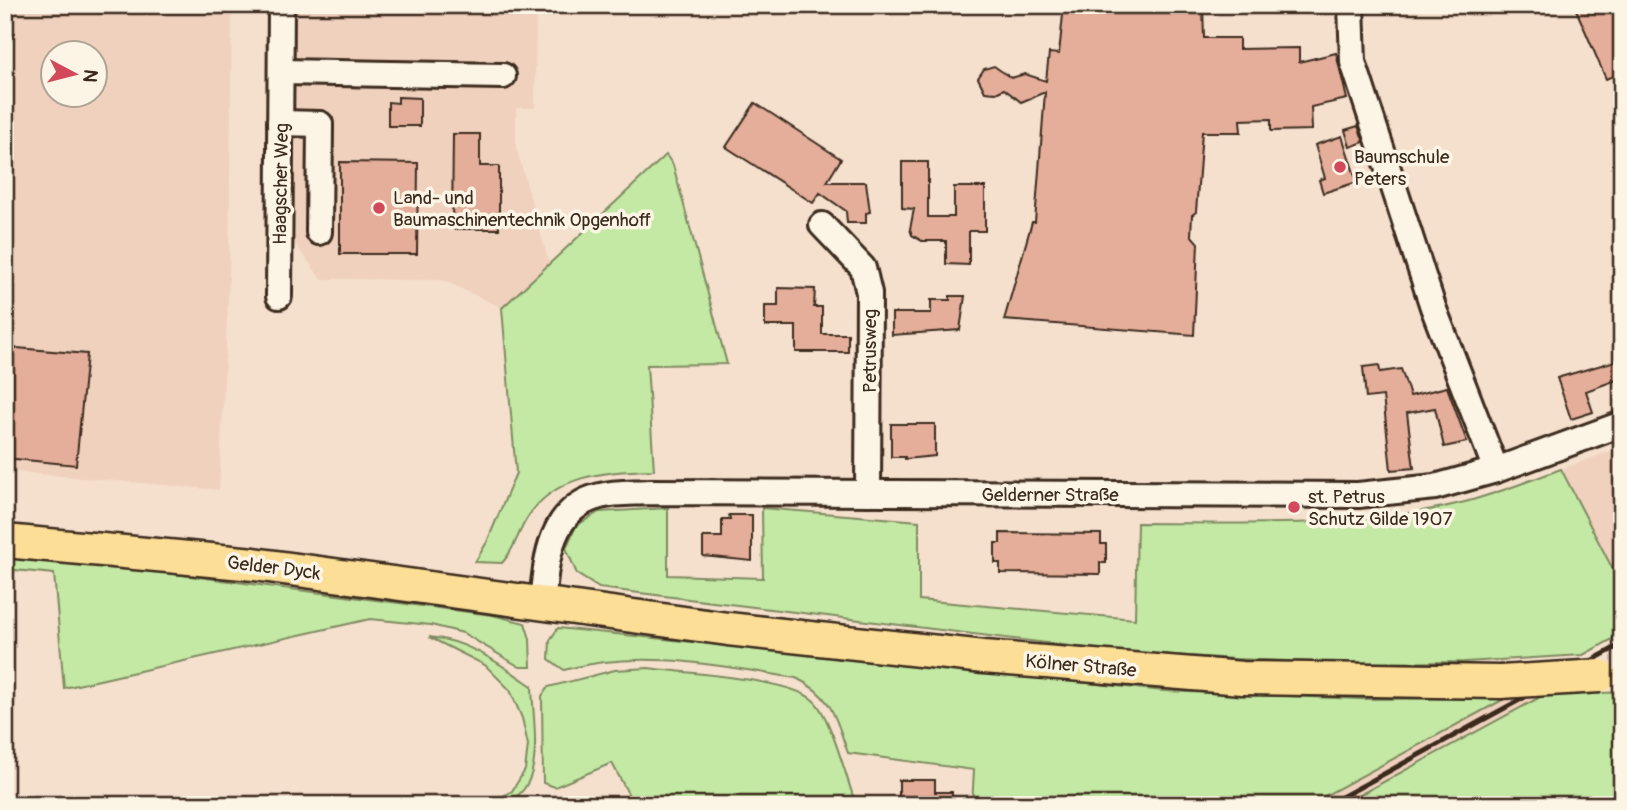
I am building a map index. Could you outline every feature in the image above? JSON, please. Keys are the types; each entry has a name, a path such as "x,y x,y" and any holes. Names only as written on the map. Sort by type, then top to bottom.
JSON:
{"main road":[{"name":"Gelder Dyck","path":"5,541 254,564 542,604"},
{"name":"Kölner Straße","path":"542,604 957,654 1228,677 1500,682 1611,674"}],"street":[{"name":"Haagscher Weg","path":"279,296 281,5"},
{"path":"1351,5 1353,62 1433,307 1496,470"},
{"path":"281,72 503,76"},
{"path":"280,123 320,124 319,232"},
{"name":"Petrusweg","path":"822,225 863,268 869,293 867,493"},
{"name":"Gelderner Straße","path":"542,604 549,549 557,530 568,513 600,496 649,492 1357,495 1435,487 1496,470 1622,424"}],"shaded area":[{"path":"5,5 232,5 229,279 219,490 5,471"},
{"path":"293,5 536,5 535,108 516,108 516,147 549,263 502,308 443,280 321,279 292,240"},
{"path":"1622,447 1622,587 1561,469"},
{"path":"1542,696 1341,805 1308,805 1506,698"}],"green space":[{"path":"666,155 673,165 727,364 647,365 654,470 600,474 566,484 537,505 502,563 475,562 487,542 516,473 502,308"},
{"path":"1561,469 1622,587 1622,634 1583,655 1464,662 1344,663 1112,651 599,588 577,574 566,548 576,526 599,512 668,508 668,575 763,578 762,508 919,521 919,600 1135,619 1137,523 1302,523 1384,517 1465,502"},
{"path":"5,552 492,615 525,623 530,639 531,667 520,667 463,633 431,625 370,619 64,688 54,574 5,569"},
{"path":"558,628 1164,691 1360,699 1506,698 1308,805 972,805 974,770 848,753 836,718 825,700 818,692 796,678 709,664 651,660 622,660 564,670 549,659 550,640"},
{"path":"429,637 470,648 532,686 534,762 530,779 521,792 507,802 487,805 512,791 525,770 528,745 522,718 510,690 485,665"},
{"path":"648,668 761,682 802,693 814,701 826,720 856,805 634,805 612,763 555,787 543,783 542,696 548,687 615,670"},
{"path":"1622,692 1622,805 1341,805 1542,696"}],"building":[{"path":"1064,5 1203,5 1204,38 1239,38 1239,49 1299,48 1299,62 1336,53 1347,99 1311,107 1312,130 1271,131 1271,119 1240,120 1241,132 1202,132 1196,212 1192,215 1191,235 1198,243 1194,335 1004,320 1032,222 1035,222 1045,92 1021,102 1004,89 996,93 985,92 978,78 984,69 994,66 1011,78 1025,74 1046,81 1049,53 1059,54"},
{"path":"1574,5 1622,5 1622,72 1606,79"},
{"path":"398,97 420,98 420,126 388,126 388,102 398,103"},
{"path":"755,103 841,159 827,182 866,182 870,212 866,213 866,223 847,223 846,211 820,193 813,203 726,147"},
{"path":"1358,126 1364,142 1350,147 1345,130"},
{"path":"453,134 480,134 480,166 499,166 499,229 452,229"},
{"name":"Baumschule Peters","path":"1342,136 1357,182 1323,193 1319,180 1325,178 1315,145"},
{"name":"Land- und Baumaschinentechnik Opgenhoff","path":"340,162 418,163 417,254 340,254"},
{"path":"902,162 928,162 928,217 954,217 954,187 985,187 985,231 969,231 969,265 946,264 946,241 922,241 912,235 910,229 914,209 902,208"},
{"path":"778,288 815,289 814,307 822,307 822,334 848,334 848,352 796,352 796,326 765,326 765,306 778,306"},
{"path":"950,296 965,296 960,330 892,335 892,313 931,313 931,300 950,300"},
{"path":"5,347 87,354 76,465 5,458"},
{"path":"1622,359 1622,378 1586,391 1593,412 1571,419 1557,378"},
{"path":"1379,365 1380,372 1401,369 1410,396 1447,387 1467,442 1444,447 1435,408 1407,413 1414,468 1391,470 1383,396 1366,398 1363,367"},
{"path":"891,424 935,424 935,456 905,459 891,457"},
{"path":"729,515 752,515 752,561 703,556 703,537 722,537 722,519 730,519"},
{"path":"1000,533 1101,534 1101,544 1106,544 1106,563 1100,563 1100,574 1000,573 1000,563 995,563 995,543 1000,543"},
{"path":"899,780 935,780 935,792 952,792 952,805 899,805"}],"railway":[{"path":"1327,805 1622,644"}],"place":[{"name":"Baumschule Peters","path":"1340,167"},
{"name":"Land- und Baumaschinentechnik Opgenhoff","path":"379,208"},
{"name":"st. Petrus Schutz Gilde 1907","path":"1294,507"}]}
